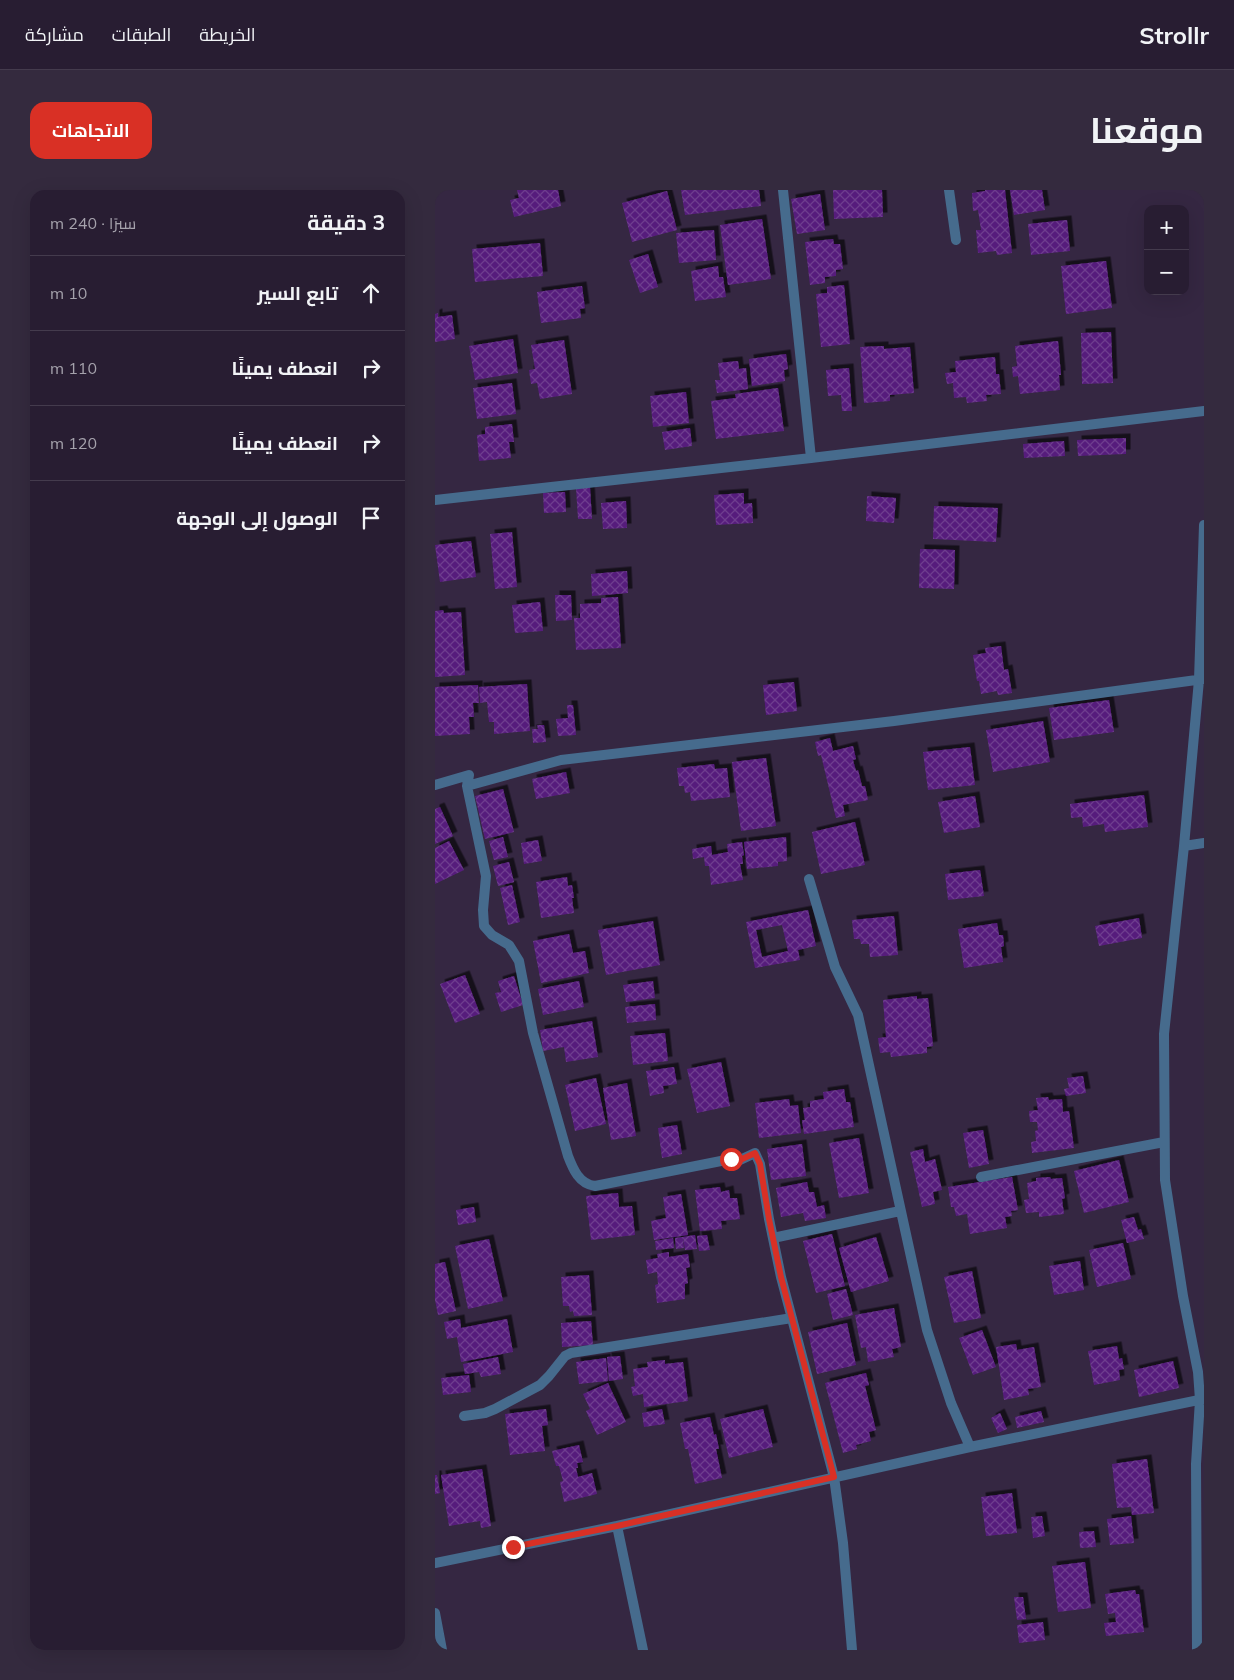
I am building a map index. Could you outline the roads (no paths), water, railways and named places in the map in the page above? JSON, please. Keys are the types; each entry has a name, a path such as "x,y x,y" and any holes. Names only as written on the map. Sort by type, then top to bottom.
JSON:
{"street":[{"path":"783,190 811,458"},
{"path":"949,190 956,240"},
{"path":"435,500 811,458 1204,411"},
{"path":"1197,1650 1196,1464 1202,1399 1183,1296 1165,1180 1164,1034 1202,680 1204,525"},
{"path":"467,786 561,760 894,721 1202,680"},
{"path":"435,785 469,775 467,786 486,876 483,910 484,926 492,935 509,945 519,961 533,1033 567,1156 575,1172 587,1185 595,1186 731,1159 740,1160 755,1153 760,1164 773,1238 792,1318 834,1477 843,1543 852,1650"},
{"path":"1185,846 1204,844"},
{"path":"809,880 835,966 858,1015 927,1330 951,1403 970,1447"},
{"path":"981,1177 1164,1142"},
{"path":"773,1238 900,1211"},
{"path":"464,1416 485,1413 495,1409 539,1384 549,1376 565,1356 571,1353 792,1318"},
{"path":"435,1563 617,1526 970,1447 1202,1399"},
{"path":"617,1526 643,1650"},
{"path":"435,1614 442,1650"}]}
